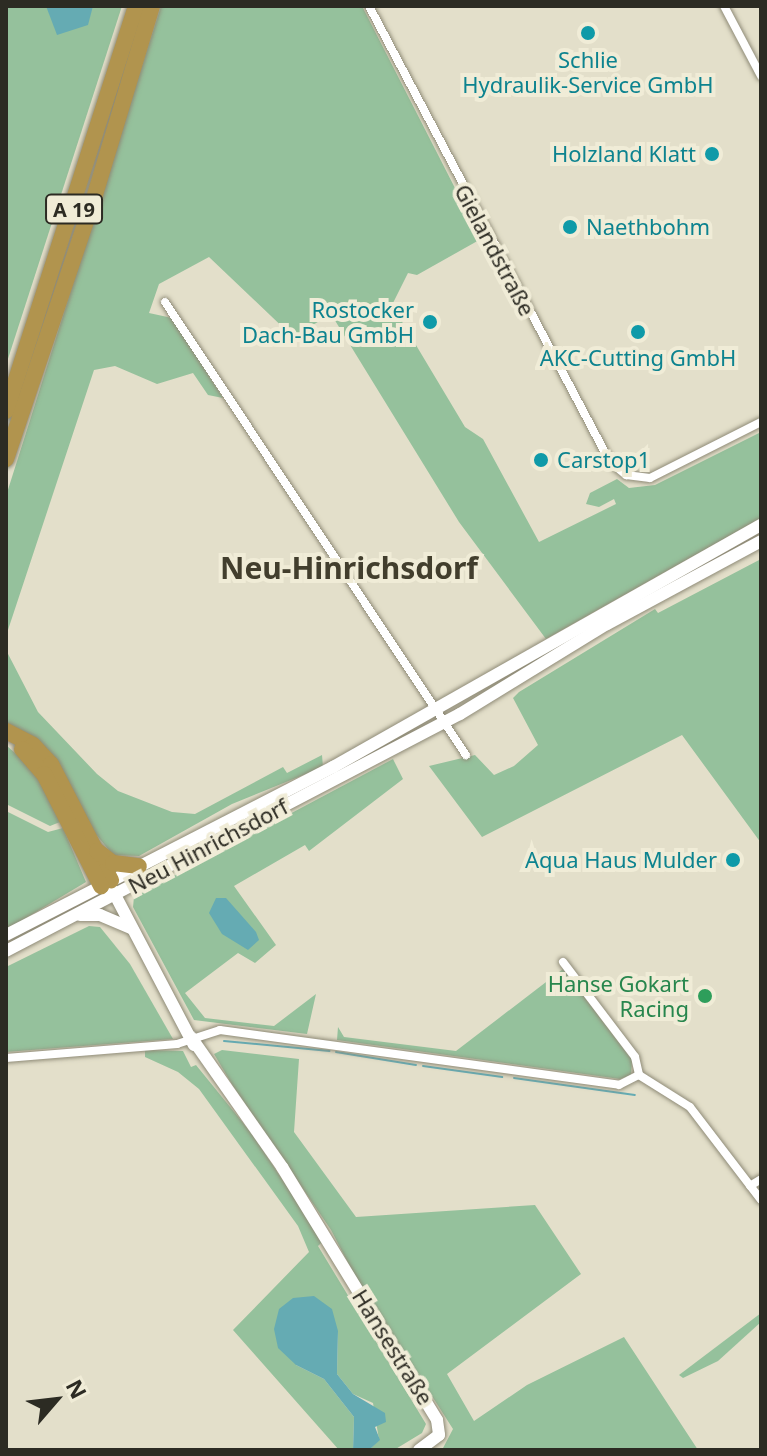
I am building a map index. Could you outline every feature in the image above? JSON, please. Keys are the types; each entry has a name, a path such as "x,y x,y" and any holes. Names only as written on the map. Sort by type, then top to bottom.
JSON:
{"highway":[{"name":"A 19","path":"6,411 136,6"},
{"name":"A 19","path":"6,459 94,198 152,6"},
{"path":"6,731 44,754 94,847 108,887"},
{"path":"6,741 39,767 108,887"},
{"path":"94,847 113,863 139,866"}],"main road":[{"name":"Neu Hinrichsdorf","path":"108,887 139,866 453,701 761,525"},
{"name":"Neu Hinrichsdorf","path":"108,887 432,729 607,624 761,541"},
{"path":"445,722 446,708 453,701"},
{"path":"432,729 436,710"},
{"name":"Neu Hinrichsdorf","path":"108,887 191,1037 326,1238"},
{"path":"6,951 77,915 108,887"},
{"path":"6,935 108,887"},
{"path":"77,915 100,915 131,928"},
{"name":"Hansestraße","path":"326,1238 437,1420 439,1435 419,1450"}],"street":[{"name":"Gielandstraße","path":"369,6 602,452 617,469 638,478 661,475 761,422"},
{"path":"724,6 761,76"},
{"path":"165,302 466,755"},
{"path":"563,962 635,1057 639,1075 690,1107 761,1200"},
{"path":"6,1058 177,1044 207,1031 244,1032 619,1085 639,1075"},
{"path":"750,1186 761,1179"}],"green space":[{"path":"6,6 122,6 6,365"},
{"path":"161,6 362,6 481,239 417,275 408,273 392,305 465,427 483,439 539,542 616,504 614,499 599,507 586,504 590,493 617,479 629,488 655,485 761,432 761,518 546,639 459,522 331,314 293,337 209,257 159,284 149,313 172,318 223,398 208,395 193,373 157,384 115,366 94,370 6,636 6,496"},
{"path":"761,559 761,843 682,735 482,837 429,766 475,755 494,775 514,766 538,745 513,698 519,692 655,609 658,613"},
{"path":"6,650 38,712 97,774 118,791 172,812 195,814 283,767 287,773 322,755 323,767 232,804 139,856 113,855 6,725"},
{"path":"6,745 34,770 60,822 50,826 6,804"},
{"path":"393,759 403,779 309,851 305,845 234,886 276,945 255,963 238,953 185,993 205,1018 274,1026 316,994 307,1034 194,1020 133,907 134,897"},
{"path":"6,811 48,832 63,828 86,882 6,930"},
{"path":"89,926 100,927 130,964 173,1039 6,1052 6,967"},
{"path":"563,969 632,1060 631,1075 620,1079 337,1040 338,1027 344,1037 456,1051"},
{"path":"145,1050 183,1051 191,1067 196,1065 252,1134 323,1241 318,1246 426,1424 422,1433 394,1450 369,1450 379,1440 373,1403 353,1394 337,1374 338,1331 296,1365 324,1379 354,1417 353,1450 339,1450 233,1330 309,1252 298,1226 199,1089 178,1072 145,1057"},
{"path":"222,1050 299,1059 294,1132 356,1217 535,1205 581,1274 447,1374 474,1421 527,1385 624,1337 698,1450 442,1450 453,1429 355,1276 331,1230 233,1086 214,1054"},
{"path":"761,1313 761,1322 718,1361 683,1378 679,1375"}],"water":[{"path":"46,6 93,6 88,25 57,35"},
{"path":"216,898 226,898 256,932 259,940 248,950 222,934 209,913"},
{"path":"314,1296 332,1309 338,1331 337,1374 353,1394 385,1413 386,1422 375,1427 380,1440 369,1450 353,1450 354,1417 324,1379 296,1365 278,1348 274,1329 279,1309 293,1298"}],"waterway":[{"path":"224,1041 330,1051"},
{"path":"336,1052 416,1065"},
{"path":"423,1066 502,1077"},
{"path":"514,1078 635,1095"}],"place":[{"name":"Schlie Hydraulik-Service GmbH","path":"588,33"},
{"name":"Holzland Klatt","path":"712,154"},
{"name":"Naethbohm","path":"570,227"},
{"name":"Rostocker Dach-Bau GmbH","path":"430,322"},
{"name":"AKC-Cutting GmbH","path":"638,332"},
{"name":"Carstop1","path":"541,460"},
{"name":"Aqua Haus Mulder","path":"733,860"},
{"name":"Hanse Gokart Racing","path":"705,996"}],"district":[{"name":"Neu-Hinrichsdorf","path":"349,568"}]}
